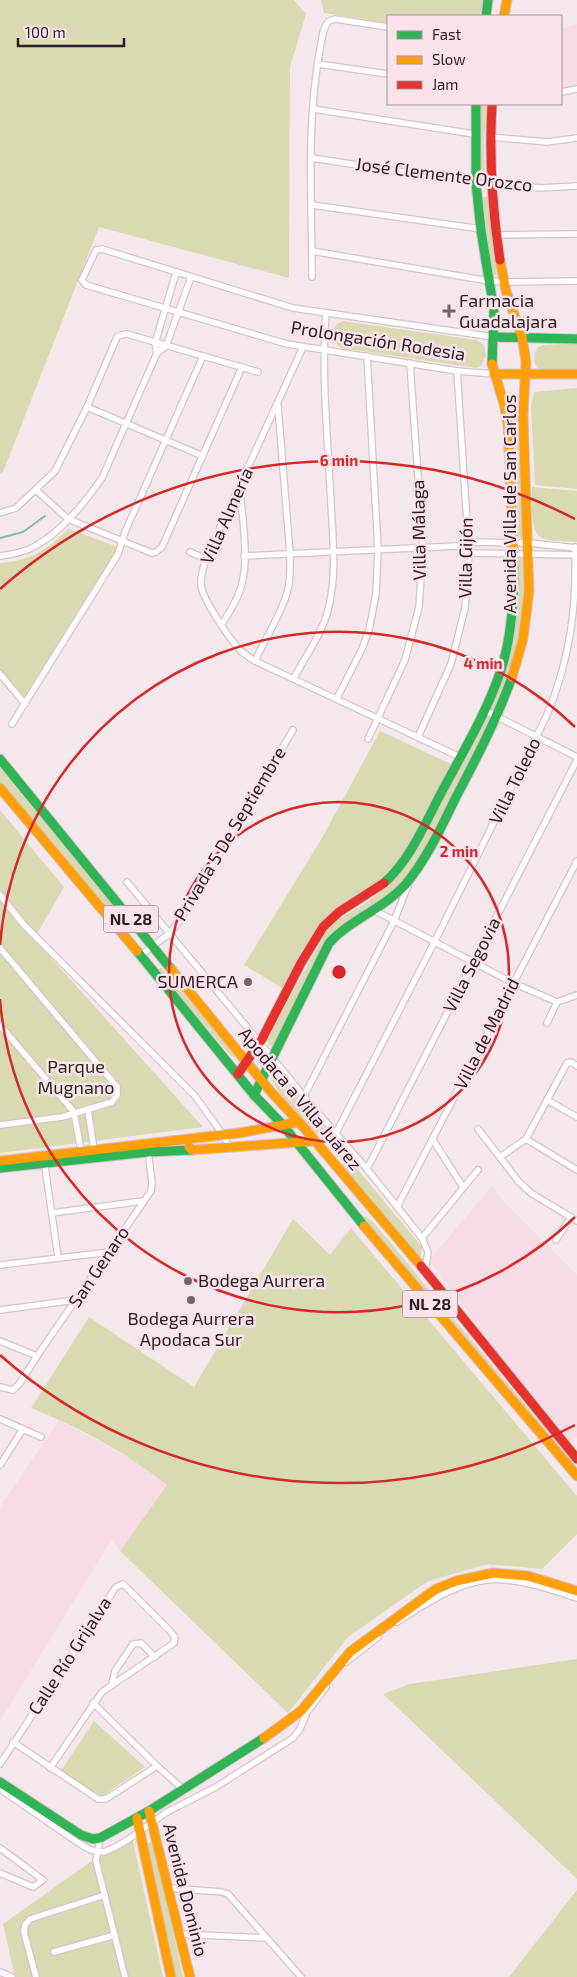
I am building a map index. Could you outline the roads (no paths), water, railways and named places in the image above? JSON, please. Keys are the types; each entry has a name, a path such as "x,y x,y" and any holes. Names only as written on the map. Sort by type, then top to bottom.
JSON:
{"street":[{"path":"486,15 488,0"},
{"path":"504,15 507,0"},
{"path":"312,277 313,109 318,64 326,24 331,19 335,19 387,27"},
{"path":"318,64 387,74"},
{"path":"562,92 577,90"},
{"name":"Avenida Villa de San Carlos","path":"238,1074 260,1044 311,946 329,920 381,886 400,865 427,820 484,710 500,670 510,634 513,605 514,543 506,405 494,374 494,318 476,183 474,134 476,105"},
{"name":"Avenida Villa de San Carlos","path":"254,1095 324,953 336,935 396,894 413,874 454,802 497,716 522,645 527,614 529,554 523,404 527,376 522,339 504,282 497,235 490,137 492,105"},
{"path":"313,109 474,134"},
{"path":"490,137 547,142 577,138"},
{"name":"José Clemente Orozco","path":"312,158 476,183 541,188 577,186"},
{"path":"312,205 481,229"},
{"path":"497,235 577,234"},
{"name":"Prolongación Rodesia","path":"577,339 494,337 293,308 102,249 96,250 82,280 86,285 287,344 457,371 527,376 577,374"},
{"path":"312,251 489,281 577,281"},
{"path":"157,353 155,343 176,273"},
{"path":"0,556 17,554 37,545 68,519 102,478 157,353 166,346 190,277"},
{"path":"294,678 328,613 331,597 334,551 323,349 326,313"},
{"path":"0,513 16,508 55,471 119,336 127,334 258,372"},
{"name":"Villa Almería","path":"303,347 206,560 201,589 222,624 242,651 254,661 337,698 460,757"},
{"path":"12,724 118,554 165,440 203,356"},
{"path":"337,698 362,649 369,630 376,594 378,549 367,356"},
{"name":"Villa Málaga","path":"368,739 405,660 419,607 423,547 410,364"},
{"path":"36,490 68,519 152,552 159,550 242,367"},
{"name":"Villa Gijón","path":"418,737 448,674 457,646 465,608 469,542 457,371"},
{"path":"254,661 287,593 290,554 278,404"},
{"path":"506,405 523,404"},
{"path":"87,407 203,456"},
{"path":"222,624 240,592 244,576 240,488"},
{"path":"244,556 457,546 469,542 576,547"},
{"path":"457,546 469,552 576,556"},
{"name":"Villa Toledo","path":"336,1133 435,941 537,736 558,689 567,654 576,585 576,547"},
{"path":"190,552 206,560"},
{"path":"0,674 25,704"},
{"path":"484,710 577,758"},
{"name":"Privada 5 De Septiembre","path":"141,955 170,933 180,920 293,730"},
{"name":"Villa Segovia","path":"367,1169 577,758"},
{"name":"Apodaca a Villa Juárez","path":"0,759 262,1080 425,1271 577,1459"},
{"name":"Apodaca a Villa Juárez","path":"0,788 141,955 254,1095 282,1124 466,1346 577,1476"},
{"name":"Villa de Madrid","path":"398,1207 577,861"},
{"path":"304,1096 394,921 413,874 400,865"},
{"path":"127,882 260,1044 367,1169 422,1238 428,1252 425,1271"},
{"path":"0,895 24,925 186,1086 224,1135 230,1148"},
{"path":"374,910 513,983 557,1002 577,995"},
{"path":"311,946 324,953"},
{"path":"0,948 117,1087 117,1095 112,1102 88,1110 62,1117 0,1125"},
{"path":"547,1023 557,1002"},
{"path":"0,1025 75,1114 81,1151"},
{"path":"500,1157 526,1138 567,1063 571,1062 577,1066"},
{"path":"547,1100 577,1117"},
{"path":"88,1110 94,1149"},
{"path":"0,1161 44,1160 148,1148 179,1139 224,1135 299,1122"},
{"path":"478,1129 519,1182 531,1193 577,1221"},
{"path":"526,1138 577,1170"},
{"path":"179,1139 192,1150"},
{"path":"0,1168 94,1149 148,1148 192,1150 297,1143 314,1140"},
{"path":"433,1140 463,1187"},
{"name":"San Genaro","path":"0,1387 13,1390 20,1383 152,1187 148,1148"},
{"path":"44,1160 58,1257"},
{"path":"422,1238 478,1170"},
{"path":"52,1213 143,1201"},
{"path":"556,1240 571,1217"},
{"path":"0,1265 110,1252"},
{"path":"0,1310 76,1300"},
{"path":"466,1346 478,1336"},
{"path":"0,1341 37,1356"},
{"path":"0,1419 41,1437"},
{"path":"0,1464 23,1429"},
{"path":"0,1782 13,1788 81,1835 93,1839 100,1838 149,1811 280,1728 301,1711 350,1652 395,1617 436,1589 463,1579 493,1573 528,1576 577,1591"},
{"path":"0,1790 80,1844 91,1850 104,1852 126,1841 167,1812 216,1787 293,1738 300,1729 308,1712 338,1670 354,1655 437,1596 479,1582 493,1580 530,1584 577,1598"},
{"name":"Calle Río Grijalva","path":"0,1764 118,1585 123,1584 175,1637 174,1644 155,1657"},
{"path":"50,1768 93,1703 112,1684 155,1657 141,1643 133,1644 115,1671 112,1684"},
{"path":"93,1703 183,1789"},
{"path":"14,1742 95,1798 101,1800 109,1797 157,1766"},
{"name":"Avenida Dominio","path":"149,1811 190,1977"},
{"name":"Avenida Dominio","path":"137,1818 171,1977"},
{"path":"100,1838 96,1861 125,1977"},
{"path":"0,1848 43,1880 36,1887 30,1887 0,1873"},
{"path":"169,1888 226,1893 232,1897 301,1977"},
{"path":"36,1977 24,1932 25,1925 30,1919 105,1895"},
{"path":"179,1934 267,1938"},
{"path":"54,1952 115,1935"},
{"path":"0,1972 12,1977"}],"waterway":[{"path":"0,538 23,532 45,516"}],"place":[{"name":"Farmacia Guadalajara","path":"449,311"},
{"name":"SUMERCA","path":"248,982"},
{"name":"Bodega Aurrera","path":"188,1281"},
{"name":"Bodega Aurrera Apodaca Sur","path":"191,1300"}],"park label":[{"name":"Parque Mugnano","path":"76,1077"}]}
